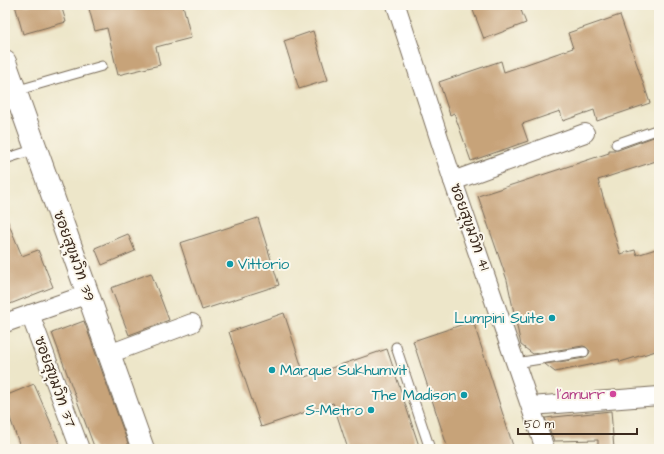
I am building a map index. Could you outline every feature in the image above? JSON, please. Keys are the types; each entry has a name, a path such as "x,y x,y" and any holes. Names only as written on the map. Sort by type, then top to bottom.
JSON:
{"street":[{"name":"ซอยสุขุมวิท 41","path":"396,5 453,181 545,449"},
{"name":"ซอยสุขุมวิท 39","path":"5,62 13,100 36,149 142,449"},
{"path":"453,181 585,133"},
{"path":"5,323 88,294"},
{"name":"ซอยสุขุมวิท 37","path":"30,314 80,449"},
{"path":"109,354 192,323"},
{"path":"531,406 659,396"}],"lane":[{"path":"13,100 102,66"},
{"path":"616,144 659,129"},
{"path":"5,159 36,149"},
{"path":"396,347 430,449"},
{"path":"516,363 584,352"}],"building":[{"path":"15,5 61,5 66,22 23,34"},
{"path":"88,5 183,5 191,38 156,47 160,65 118,75 107,28 95,31"},
{"path":"471,5 519,5 526,23 484,39"},
{"path":"620,15 650,103 597,121 594,110 563,121 560,111 522,124 528,141 471,161 454,113 450,115 439,82 501,61 504,72 573,48 568,33"},
{"path":"313,31 328,80 299,89 284,41"},
{"path":"659,135 659,160 598,180 620,254 635,250 637,255 659,248 659,350 620,362 619,359 555,372 545,364 585,358 590,351 583,346 533,354 521,345 507,280 478,196 609,153 609,150 618,150"},
{"path":"5,215 22,256 38,250 53,287 5,306"},
{"name":"Vittorio","path":"258,218 279,285 202,310 180,243"},
{"path":"128,234 135,251 102,265 95,248"},
{"path":"151,273 169,320 129,335 111,288"},
{"path":"284,313 305,377 387,349 420,449 348,449 333,403 261,427 229,332"},
{"path":"84,321 130,449 95,449 52,333"},
{"name":"The Madison","path":"473,321 514,449 448,449 413,341"},
{"path":"34,384 62,449 21,449 5,404 5,396"},
{"path":"611,411 614,449 598,449 598,440 554,441 545,418"}],"place":[{"name":"Vittorio","path":"230,264"},
{"name":"Lumpini Suite","path":"552,318"},
{"name":"Marque Sukhumvit","path":"272,370"},
{"name":"l'amurr","path":"613,394"},
{"name":"The Madison","path":"464,395"},
{"name":"S-Metro","path":"371,410"}]}
